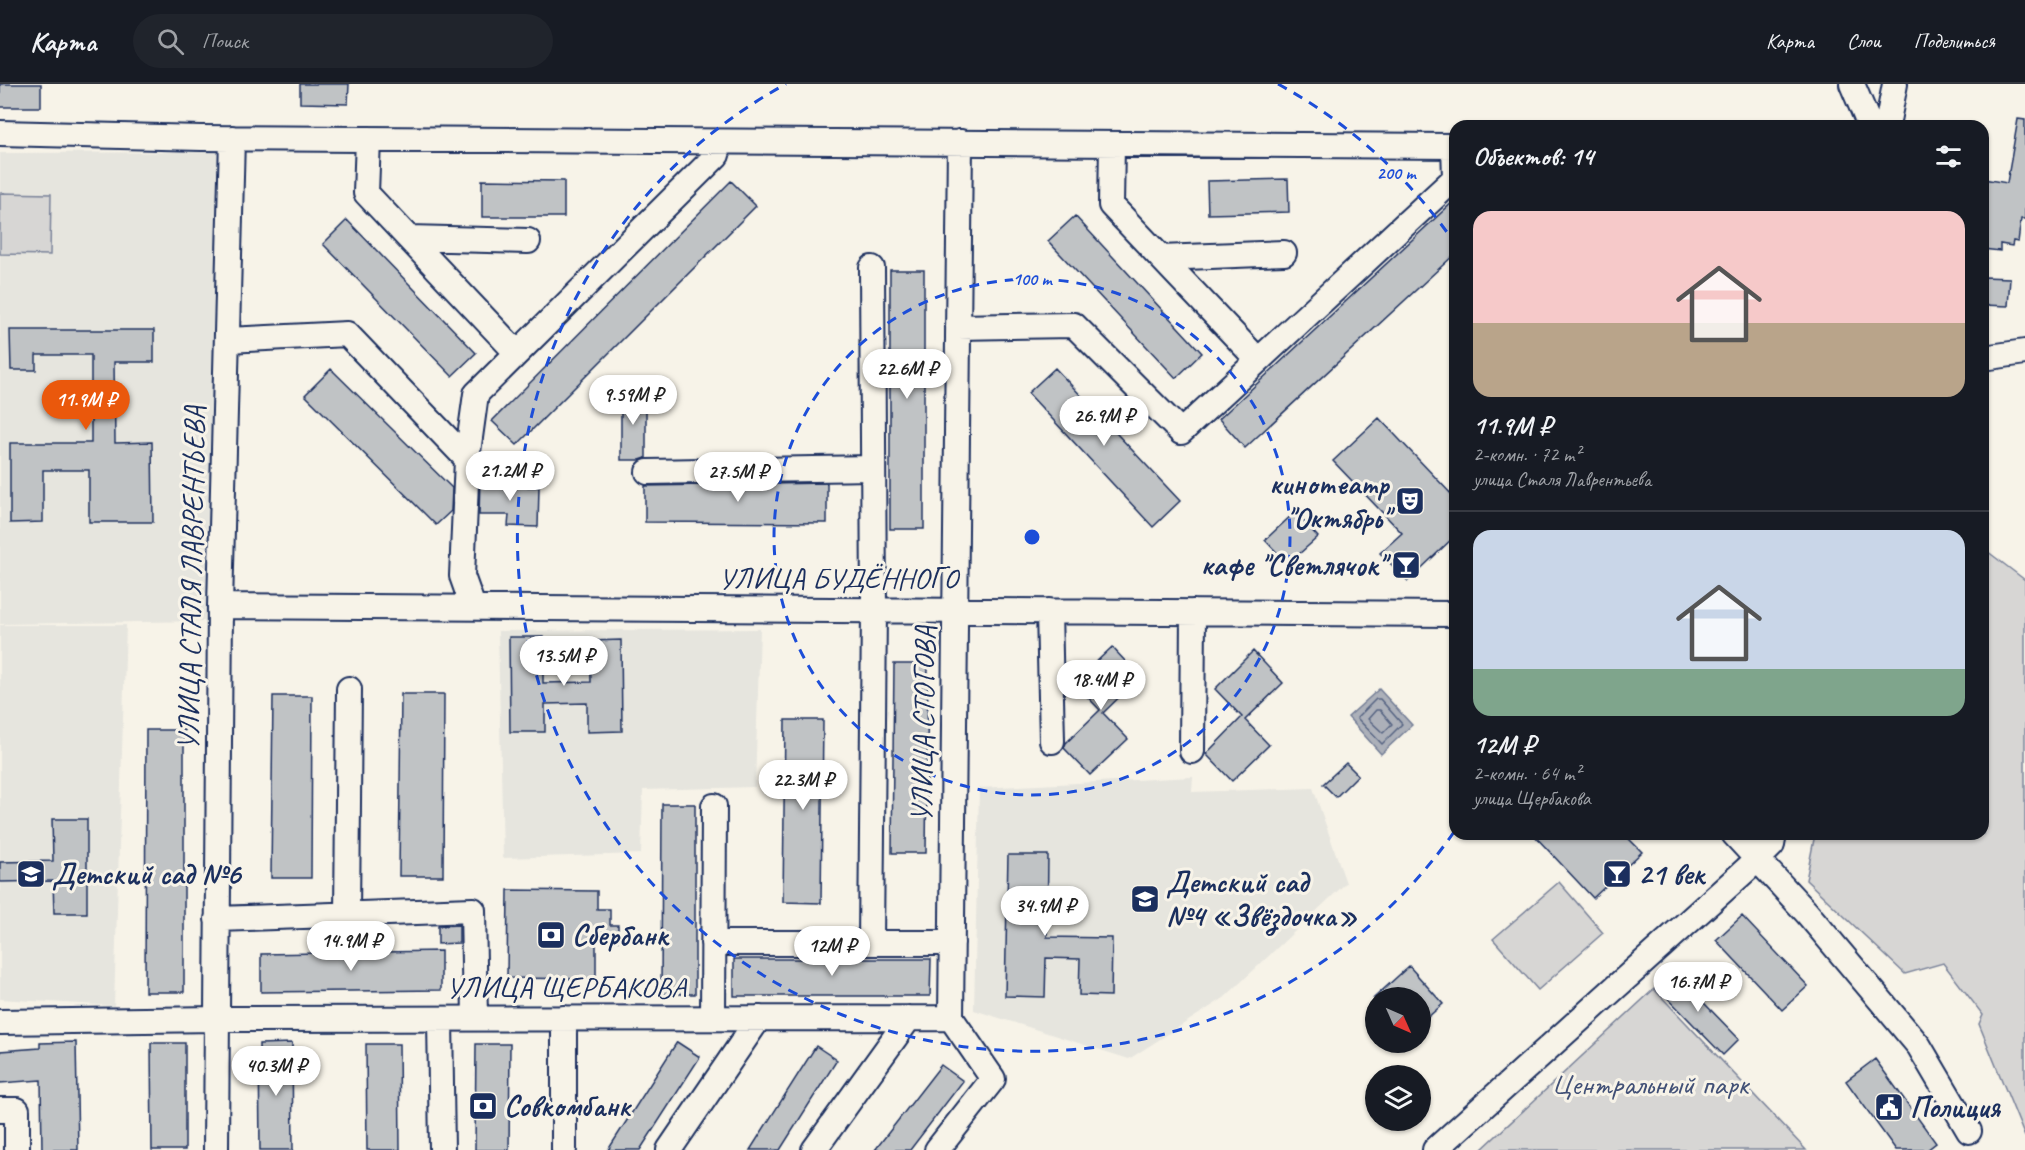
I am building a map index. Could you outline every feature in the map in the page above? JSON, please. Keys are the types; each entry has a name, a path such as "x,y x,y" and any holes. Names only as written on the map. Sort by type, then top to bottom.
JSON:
{"street":[{"path":"1852,84 1867,120"},
{"path":"1888,120 1895,84"},
{"path":"0,133 232,138 1449,146"},
{"name":"УЛИЦА СТАЛЯ ЛАВРЕНТЬЕВА","path":"216,1150 220,606 232,138"},
{"path":"368,139 366,193 517,353"},
{"path":"473,607 462,576 467,459 476,394 717,155 719,142"},
{"name":"УЛИЦА СТОГОВА","path":"951,1018 960,142"},
{"path":"1112,144 1111,205 1258,360"},
{"path":"958,327 1074,325 1181,432 1449,184"},
{"path":"409,238 528,242"},
{"path":"1161,258 1284,253"},
{"path":"871,943 874,610 872,268"},
{"path":"227,340 347,334 467,459"},
{"path":"1989,356 2025,352"},
{"path":"648,472 873,468"},
{"name":"УЛИЦА БУДЁННОГО","path":"220,606 1449,614"},
{"path":"1049,611 1052,741"},
{"path":"1192,612 1192,751"},
{"path":"347,915 349,689"},
{"path":"713,1018 714,806"},
{"path":"1740,840 1919,1046 1969,1131"},
{"path":"1435,1150 1758,859 1772,845 1773,840"},
{"path":"217,919 473,910 475,1018"},
{"path":"713,943 952,943"},
{"path":"440,1018 442,1150"},
{"name":"УЛИЦА ЩЕРБАКОВА","path":"0,1022 440,1018 951,1018"},
{"path":"564,1018 564,1150"},
{"path":"669,1150 759,1018"},
{"path":"814,1150 909,1018"},
{"path":"937,1150 993,1079 951,1018"},
{"path":"0,1110 17,1110 17,1150"}],"shaded area":[{"path":"223,152 210,621 0,624 0,153"},
{"path":"0,625 126,625 114,1006 0,999"},
{"path":"760,629 755,787 643,790 641,854 503,858 498,631"},
{"path":"1193,777 1192,792 1313,788 1346,883 1224,998 1129,1059 974,1010 979,788"}],"green space":[{"path":"0,193 51,194 50,255 0,254"},
{"path":"1989,553 2025,580 2025,1137 1979,1024 1983,1015 1943,963 1905,974 1806,880 1814,840 1989,840"},
{"path":"1559,882 1603,933 1538,990 1493,939"},
{"name":"Центральный парк","path":"1654,989 1806,1150 1481,1150"}],"water":[{"path":"1379,689 1412,725 1381,754 1348,717"}],"building":[{"path":"0,84 41,84 41,107 0,107"},
{"path":"300,84 349,84 348,104 300,103"},
{"path":"2018,119 2025,120 2025,219 2021,219 2018,242 2013,241 2012,246 2000,244 2000,251 1989,250 1989,180 2007,183"},
{"path":"1288,179 1289,212 1208,214 1207,181"},
{"path":"482,180 564,181 564,217 482,217"},
{"path":"731,181 756,206 517,445 492,421"},
{"path":"1449,206 1449,260 1245,448 1219,419"},
{"path":"1075,216 1202,353 1176,378 1048,241"},
{"path":"347,220 476,353 452,376 323,244"},
{"path":"890,270 924,270 924,529 890,529"},
{"path":"1989,277 2010,278 2008,306 1989,305"},
{"path":"10,330 154,330 154,362 114,362 115,443 152,442 153,522 89,522 89,470 43,470 43,522 10,523 10,443 91,443 91,355 36,355 36,370 11,370"},
{"path":"1055,368 1180,501 1153,527 1028,393"},
{"path":"331,369 452,488 451,511 436,525 305,395"},
{"path":"621,393 646,393 646,458 640,460 621,460"},
{"path":"1379,418 1449,492 1449,542 1408,581 1380,553 1402,533 1333,461"},
{"path":"480,479 503,479 503,486 539,487 538,527 508,526 509,515 479,515"},
{"path":"827,483 827,523 645,522 645,486"},
{"path":"1295,512 1318,537 1288,564 1265,540"},
{"path":"509,637 543,637 543,683 591,682 590,641 621,640 622,731 587,732 587,703 545,704 545,732 510,732"},
{"path":"1112,647 1140,677 1103,713 1128,739 1090,775 1064,748 1066,743 1100,710 1074,683"},
{"path":"1253,651 1283,683 1245,720 1269,745 1232,781 1206,754 1242,717 1215,689"},
{"path":"894,664 928,664 926,853 892,853"},
{"path":"401,694 444,694 443,876 399,876"},
{"path":"273,696 312,696 311,878 271,878"},
{"path":"785,720 823,720 821,903 783,902"},
{"path":"146,730 184,730 184,992 145,992"},
{"path":"1346,763 1358,775 1336,797 1323,784"},
{"path":"662,804 695,804 695,994 661,994"},
{"path":"52,819 87,819 87,913 54,913 53,881 0,882 0,862 53,861"},
{"path":"1539,840 1630,840 1642,852 1593,898"},
{"path":"1008,855 1048,855 1047,937 1112,938 1111,996 1079,995 1080,959 1046,958 1045,997 1005,996"},
{"path":"508,890 597,891 597,909 610,909 610,925 618,925 618,941 596,940 596,979 507,978"},
{"path":"1742,916 1808,986 1782,1010 1716,940"},
{"path":"459,925 459,943 438,944 438,926"},
{"path":"441,951 441,990 261,992 261,954"},
{"path":"734,959 931,959 930,996 734,996"},
{"path":"1409,966 1428,987 1386,987"},
{"path":"1673,971 1739,1039 1723,1055 1657,987"},
{"path":"1431,991 1443,1004 1431,1014"},
{"path":"76,1042 78,1150 42,1150 41,1080 0,1083 0,1051 40,1048 40,1043"},
{"path":"677,1042 700,1057 640,1150 608,1150"},
{"path":"151,1043 185,1043 185,1150 152,1150"},
{"path":"292,1043 293,1150 260,1150 259,1044"},
{"path":"366,1044 399,1044 400,1150 367,1150"},
{"path":"476,1044 510,1044 509,1150 475,1150"},
{"path":"816,1046 837,1060 780,1150 750,1150"},
{"path":"1875,1059 1936,1143 1927,1150 1896,1150 1846,1081"},
{"path":"941,1065 963,1081 910,1150 875,1150"}],"place":[{"name":"кинотеатр \"Октябрь\"","path":"1410,501"},
{"name":"кафе \"Светлячок\"","path":"1406,565"},
{"name":"Детский сад №6","path":"31,874"},
{"name":"21 век","path":"1617,874"},
{"name":"Детский сад №4 «Звёздочка»","path":"1145,899"},
{"name":"Сбербанк","path":"551,935"},
{"name":"Совкомбанк","path":"483,1106"},
{"name":"Полиция","path":"1889,1107"}]}
